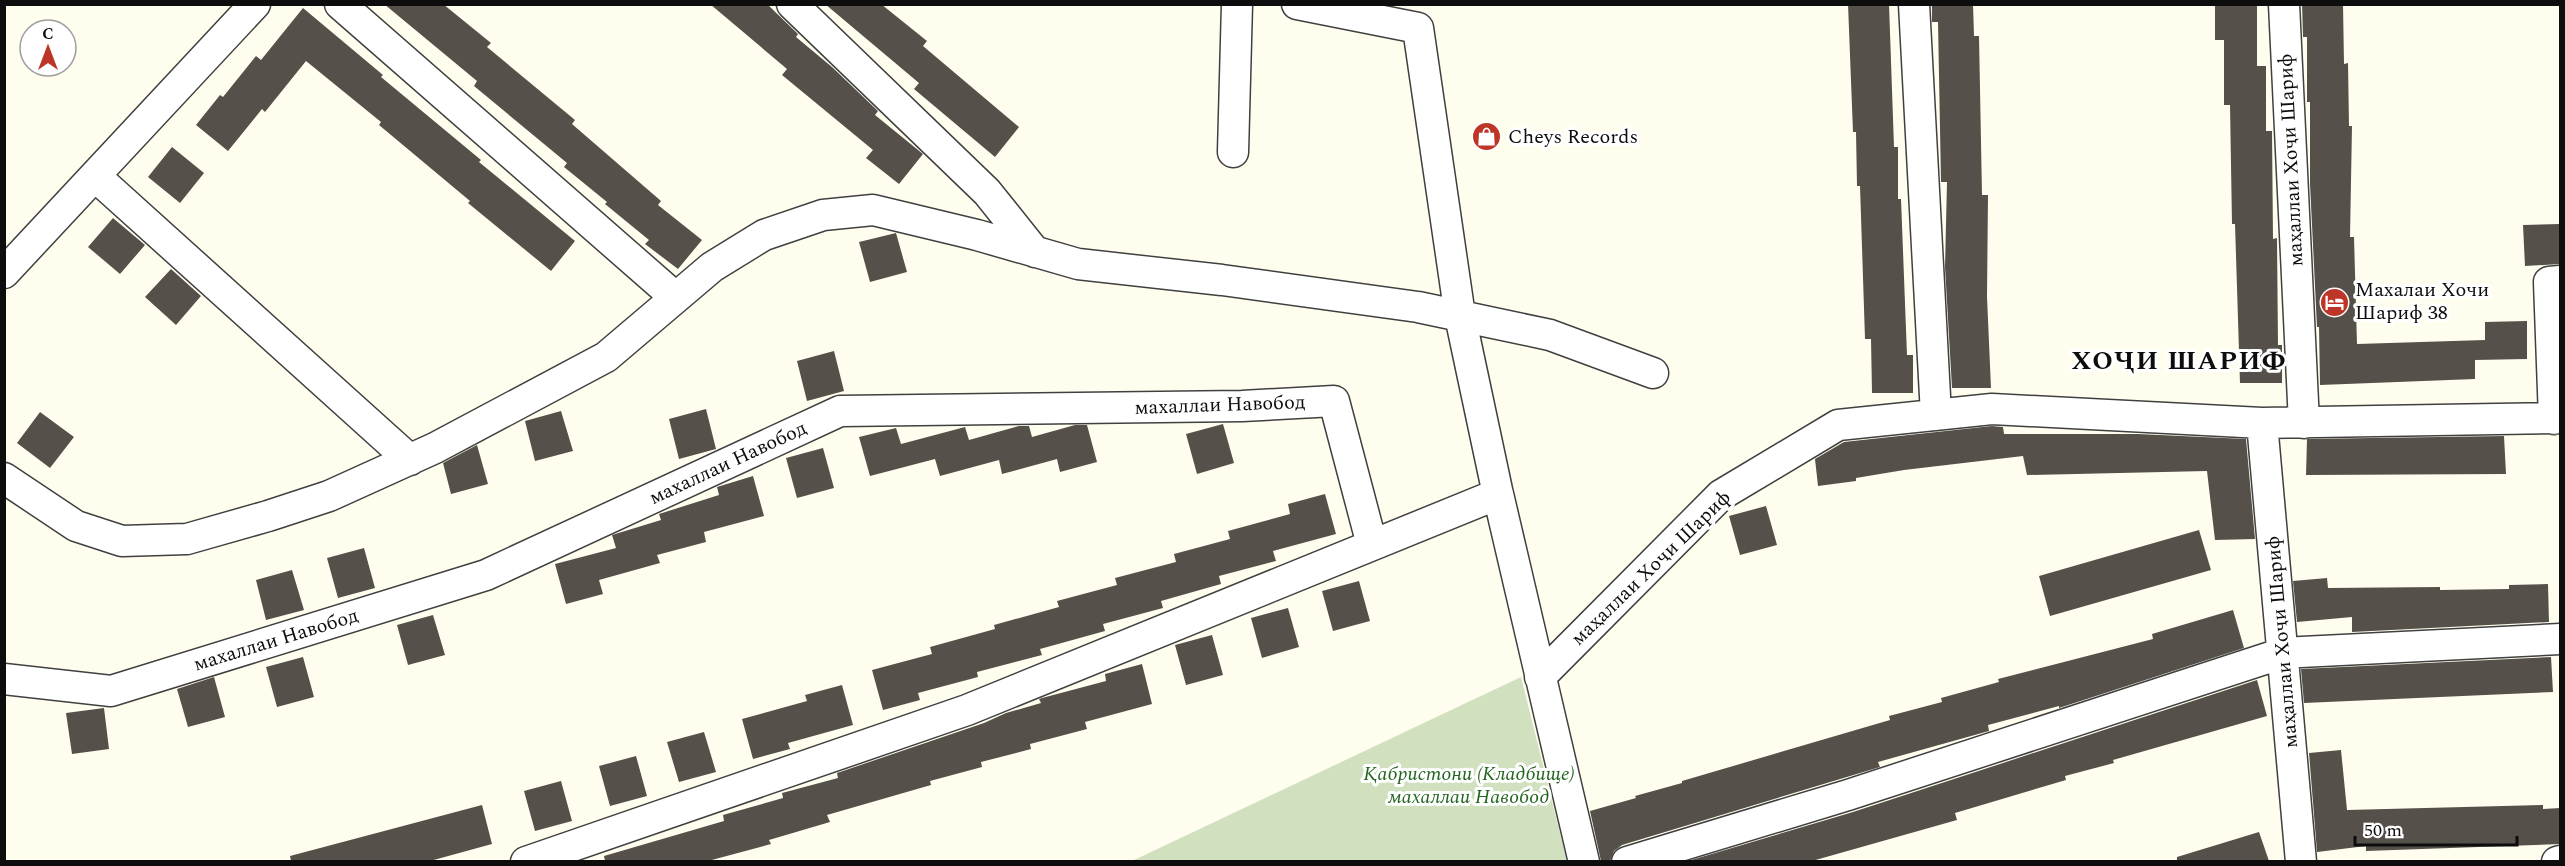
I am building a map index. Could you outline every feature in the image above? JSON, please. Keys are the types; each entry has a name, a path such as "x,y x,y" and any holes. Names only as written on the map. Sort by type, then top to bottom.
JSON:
{"street":[{"path":"4,273 255,4"},
{"path":"340,4 675,297"},
{"path":"792,4 987,192 1035,252"},
{"path":"1233,152 1236,4"},
{"path":"1297,4 1418,16 1460,316 1499,499 1584,861"},
{"path":"1914,4 1936,415"},
{"name":"маҳаллаи Хоҷи Шариф","path":"2284,4 2304,423"},
{"path":"96,176 410,459"},
{"path":"4,478 76,526 122,542 187,539 329,496 521,404 606,357 712,267 764,235 823,216 873,210 1078,264 1222,280 1460,316 1550,335 1653,373"},
{"path":"2557,418 2549,282 2560,281"},
{"name":"махаллаи Навобод","path":"4,679 111,691 486,575 840,411 1242,406 1334,401 1372,545"},
{"name":"маҳаллаи Хоҷи Шариф","path":"1540,677 1721,495 1838,425 1992,409 2262,423 2557,418"},
{"name":"маҳаллаи Хоҷи Шариф","path":"2262,423 2301,861"},
{"path":"526,861 967,710 1372,545 1499,499"},
{"path":"1627,861 1848,795 2283,653 2560,639"}],"green space":[{"name":"Қабристони (Кладбище) махаллаи Навобод","path":"1521,677 1567,861 1132,861"}],"building":[{"path":"384,4 443,4 491,43 487,47 575,120 572,124 661,201 658,205 702,240 678,269 645,244 649,240 564,167 567,163 474,86 477,81"},
{"path":"710,4 767,4 798,34 796,37 832,67 878,111 875,115 923,154 899,184 866,158 873,150 782,75 787,69"},
{"path":"825,4 881,4 927,41 923,46 1019,127 995,157 914,89 919,83"},
{"path":"1848,4 1889,4 1894,147 1898,147 1898,199 1901,199 1907,355 1913,355 1913,393 1872,393 1871,339 1865,339 1860,186 1857,186 1856,132 1853,132"},
{"path":"1932,4 1973,4 1974,36 1979,36 1982,195 1988,195 1987,297 1991,388 1952,388 1945,267 1947,182 1941,182 1938,22 1932,22"},
{"path":"2215,4 2257,4 2257,66 2266,66 2266,131 2272,131 2273,239 2277,238 2278,345 2282,345 2282,383 2240,383 2235,224 2232,224 2230,105 2224,105 2224,40 2215,40"},
{"path":"2302,4 2343,4 2344,64 2348,63 2349,126 2352,126 2350,237 2354,237 2357,344 2485,340 2485,322 2527,321 2527,359 2475,360 2475,379 2320,385 2319,327 2317,327 2310,184 2307,37 2303,37"},
{"path":"303,8 383,75 381,77 481,160 479,162 575,241 551,271 468,203 470,201 379,125 381,122 306,61 265,112 262,109 228,151 196,125 220,95 223,97 256,56 261,60"},
{"path":"172,147 204,173 180,203 148,177"},
{"path":"113,218 145,245 120,274 88,247"},
{"path":"2560,224 2560,264 2525,266 2523,225"},
{"path":"896,233 907,272 870,282 859,242"},
{"path":"171,269 201,296 176,325 145,297"},
{"path":"834,351 844,391 807,401 797,361"},
{"path":"706,409 716,449 679,459 669,419"},
{"path":"561,411 573,451 535,461 525,421"},
{"path":"40,412 74,437 50,468 17,443"},
{"path":"1223,424 1234,463 1197,474 1186,434"},
{"path":"1075,425 1087,425 1097,462 1060,472 1057,459 1002,474 999,460 940,476 935,459 870,476 859,437 896,428 901,444 965,427 969,440 1019,426 1029,426 1032,437"},
{"path":"1992,426 2003,427 2004,434 2138,434 2246,439 2255,539 2215,540 2207,471 2027,475 2023,456 1904,470 1856,478 1856,481 1818,486 1815,459 1844,442"},
{"path":"2504,436 2506,474 2306,475 2307,439"},
{"path":"477,445 488,484 451,494 443,463"},
{"path":"823,448 834,488 797,498 786,458"},
{"path":"753,476 764,516 704,532 706,542 657,555 660,563 599,580 603,594 566,604 555,564 616,548 612,535 661,520 659,514 719,495 717,487"},
{"path":"1325,494 1336,534 1273,551 1276,561 1219,576 1221,584 1161,601 1163,608 1103,624 1105,631 1040,649 1042,655 977,672 978,677 918,693 920,700 883,710 872,670 932,654 930,647 995,629 994,625 1059,607 1057,601 1117,585 1115,578 1176,562 1174,554 1230,539 1228,531 1290,514 1288,504"},
{"path":"1766,506 1777,545 1740,555 1729,516"},
{"path":"2199,530 2211,570 2050,616 2039,576"},
{"path":"364,548 375,588 338,598 327,558"},
{"path":"292,570 304,610 266,620 256,580"},
{"path":"2327,578 2328,588 2509,589 2509,585 2548,584 2549,622 2352,632 2352,617 2297,622 2293,581"},
{"path":"1359,581 1370,621 1333,631 1322,591"},
{"path":"1288,608 1299,647 1262,658 1251,618"},
{"path":"2233,610 2244,648 2059,708 2059,706 1988,725 1989,731 1878,762 1880,767 1622,845 1614,851 1610,861 1601,861 1590,811 1682,783 1682,781 1890,720 1889,716 1942,702 1941,698 1999,682 1998,679 2153,639 2152,634"},
{"path":"433,615 445,655 408,665 397,625"},
{"path":"1212,635 1223,675 1186,685 1175,645"},
{"path":"303,657 314,697 277,707 266,667"},
{"path":"2551,657 2553,692 2304,703 2301,669"},
{"path":"1142,664 1152,704 1085,722 1087,729 1030,744 1031,749 981,762 982,767 930,781 931,785 827,815 830,822 769,840 771,844 708,861 605,861 604,856 724,821 723,815 783,798 782,793 838,778 837,773 984,723 1006,713 1041,703 1039,699 1106,681 1105,674"},
{"path":"214,677 225,717 188,727 177,689"},
{"path":"2257,680 2267,716 2065,776 2066,780 1955,813 1957,820 1812,861 1688,861 1853,812"},
{"path":"842,685 853,725 788,743 790,749 753,759 742,719 807,701 805,695"},
{"path":"104,708 109,749 72,754 66,713"},
{"path":"704,732 716,772 679,782 667,742"},
{"path":"2341,750 2347,810 2543,805 2543,809 2560,808 2560,844 2366,851 2366,846 2317,852 2309,753"},
{"path":"636,756 647,796 610,806 599,766"},
{"path":"561,781 572,821 535,831 524,791"},
{"path":"482,805 492,844 430,861 291,861 290,856"},
{"path":"2259,832 2269,861 2177,861 2177,857"}],"place":[{"name":"Cheys Records","path":"1487,137"},
{"name":"Махалаи Хочи Шариф 38","path":"2334,302"}],"district":[{"name":"ХОҶИ ШАРИФ","path":"2179,361"}]}
